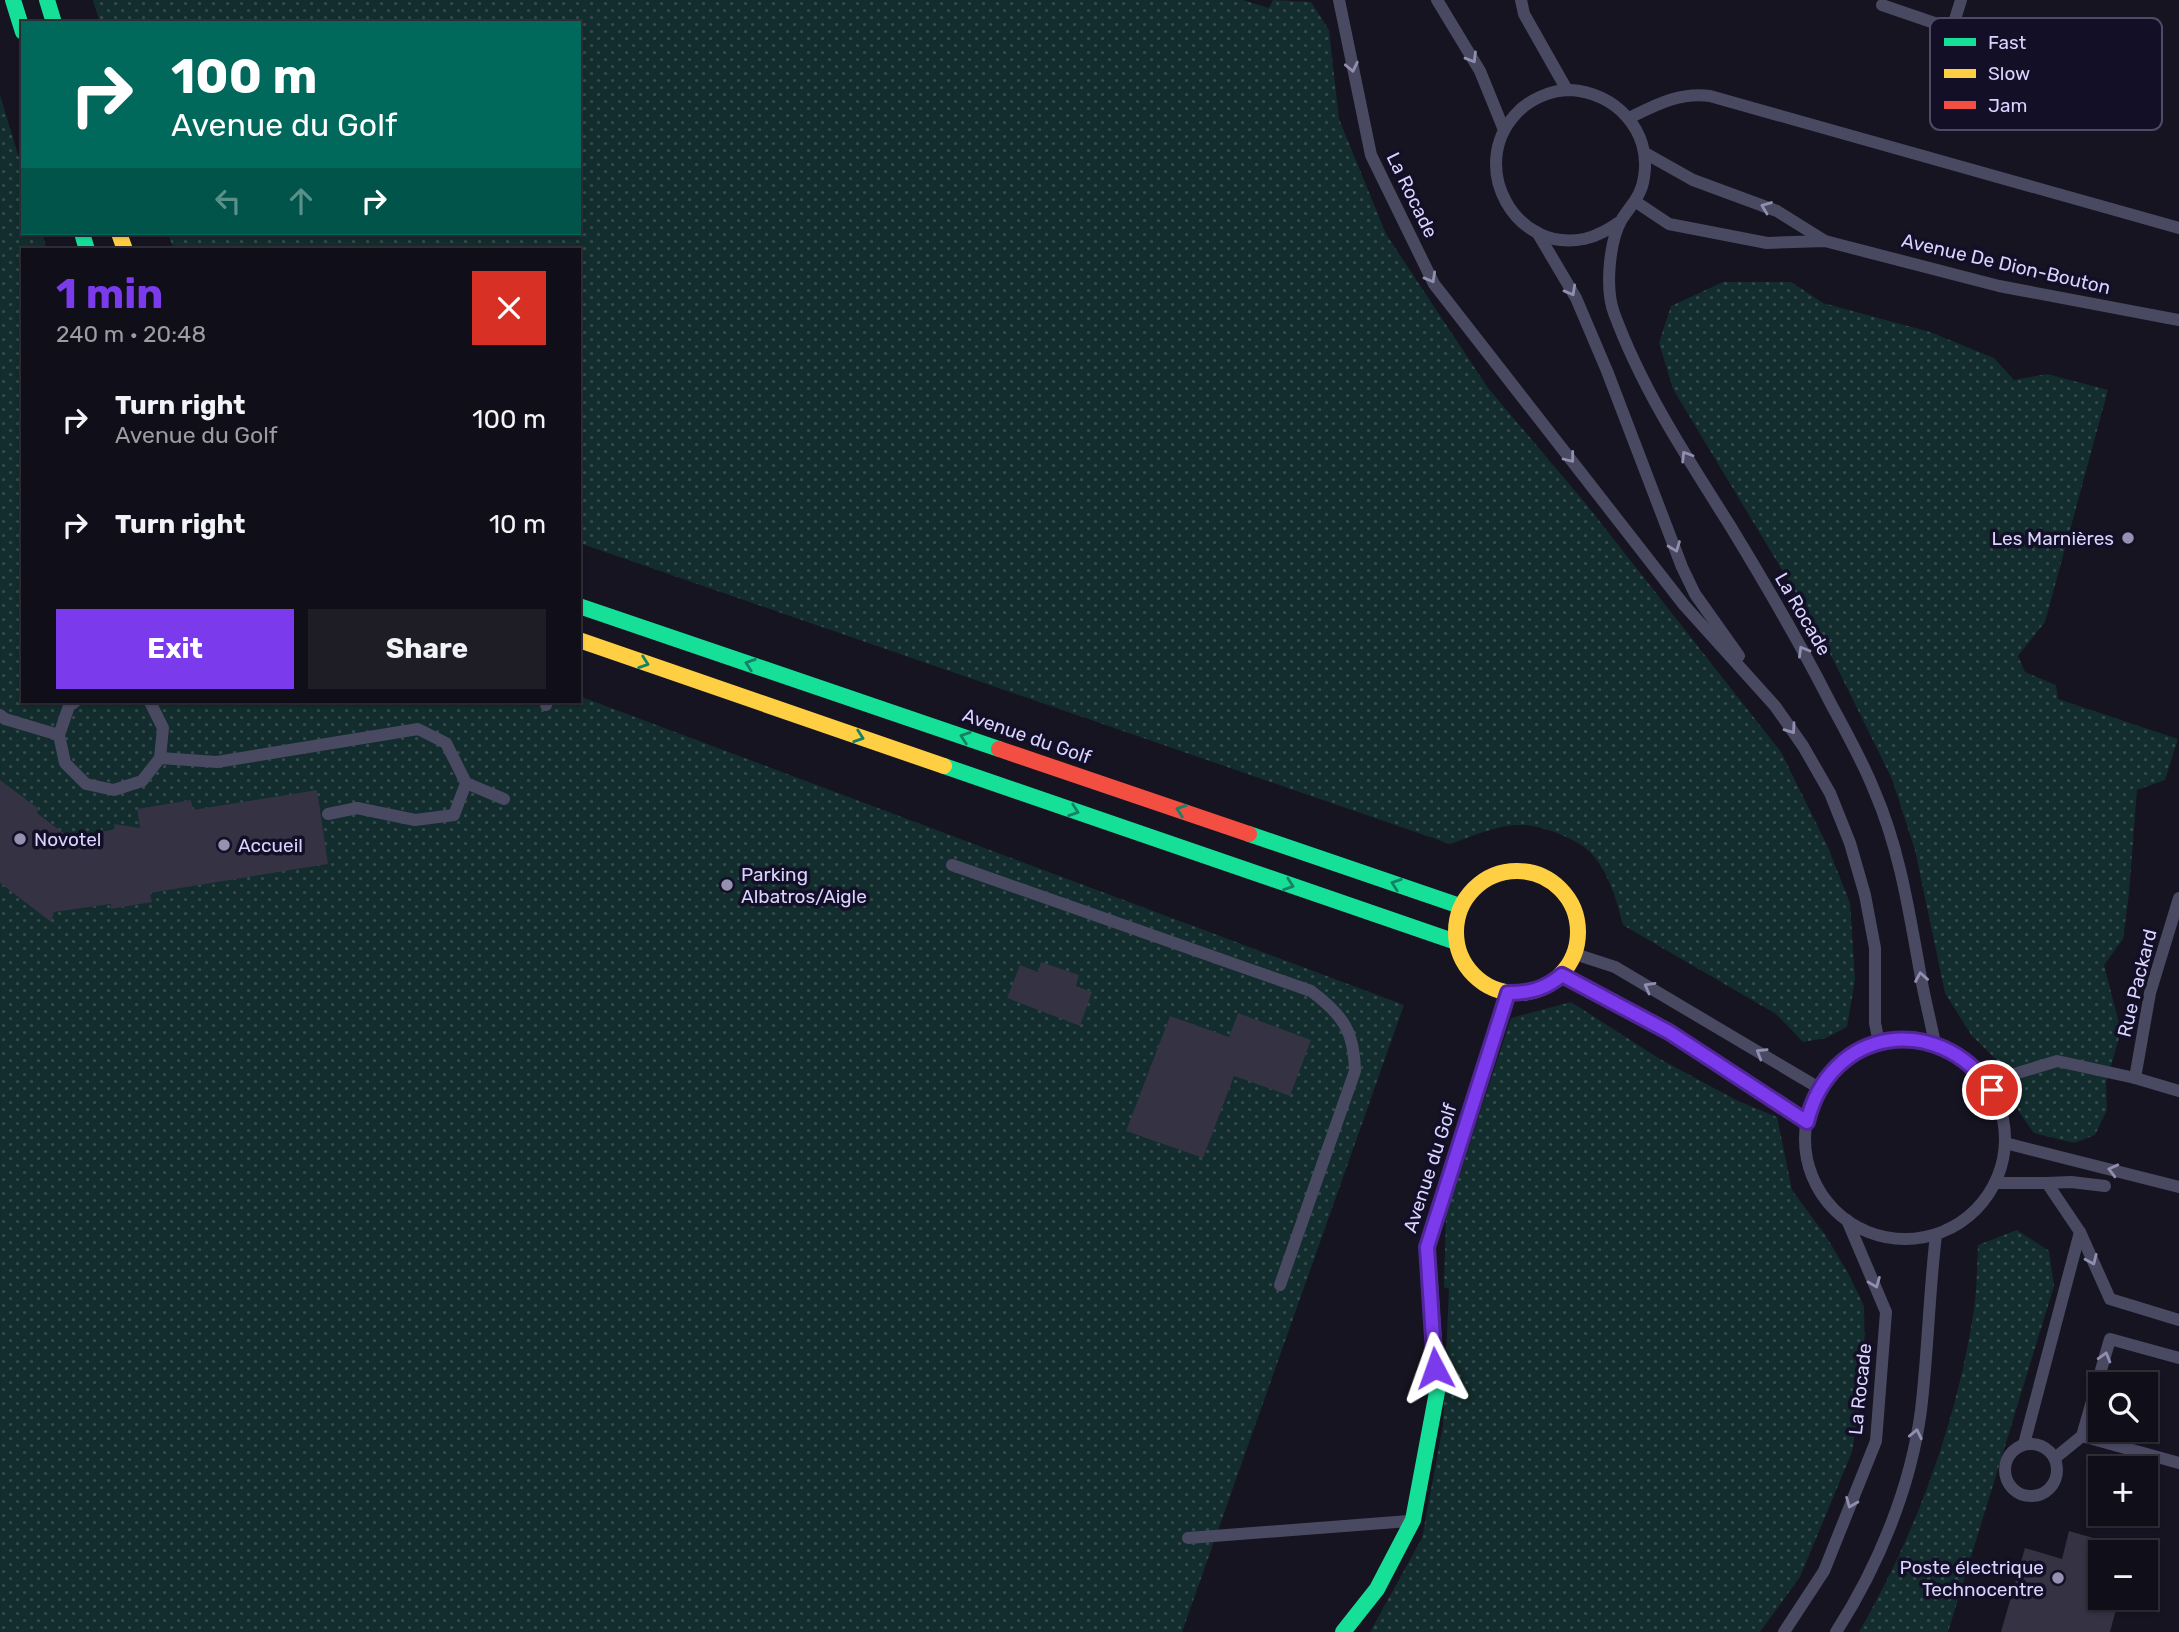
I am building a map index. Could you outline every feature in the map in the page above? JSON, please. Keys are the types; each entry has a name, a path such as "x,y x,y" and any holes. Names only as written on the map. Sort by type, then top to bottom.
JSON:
{"street":[{"path":"13,0 21,26"},
{"path":"47,0 53,21"},
{"name":"Avenue du Golf","path":"581,607 1461,906"},
{"path":"581,641 1456,942"},
{"path":"1525,870 1546,877 1563,891 1574,909 1579,930 1575,954 1562,975 1549,985 1529,993 1508,993 1487,987 1465,967 1456,942 1456,920 1461,906 1473,888 1491,876 1525,870"},
{"name":"Avenue du Golf","path":"1343,1632 1377,1589 1413,1521 1437,1392 1427,1247 1508,993"}],"lane":[{"name":"La Rocade","path":"1339,0 1371,155 1434,284 1684,605 1775,706"},
{"path":"1437,0 1480,71 1504,130"},
{"path":"1521,0 1524,14 1567,90"},
{"path":"1955,18 1961,0"},
{"path":"1882,5 1930,21"},
{"path":"1567,90 1590,93 1612,102 1629,118 1645,153 1644,178 1636,202 1621,221 1602,234 1580,240 1558,239 1537,232 1517,218 1503,199 1496,176 1496,152 1504,130 1515,114 1548,93 1567,90"},
{"path":"1629,118 1680,96 1710,96 2179,228"},
{"name":"Avenue De Dion-Bouton","path":"1645,153 1693,180 1777,211 1825,241"},
{"name":"Avenue De Dion-Bouton","path":"1636,202 1669,224 1766,243 1825,241 1999,286 2179,320"},
{"name":"La Rocade","path":"1621,221 1608,273 1611,305 1617,322 1662,415 1810,663 1874,788 1889,827 1902,875 1934,1044"},
{"name":"La Rocade","path":"1537,232 1576,298 1695,594 1803,746 1830,793 1850,844 1865,895 1875,948 1875,1023 1879,1043"},
{"path":"74,703 69,706 59,735 65,763 86,784 114,790 142,781 160,758 163,728 150,703"},
{"path":"0,715 5,719 59,735"},
{"path":"160,758 217,762 418,729 446,743 466,783 504,799"},
{"path":"328,814 357,808 415,820 454,815 466,783"},
{"path":"952,865 1311,991 1331,1007 1347,1028 1354,1048 1355,1071 1280,1285"},
{"name":"Rue Packard","path":"2135,1078 2150,993 2179,898"},
{"path":"1575,954 1615,967 1819,1088"},
{"path":"1562,975 1669,1032 1807,1122"},
{"path":"1907,1039 1934,1044 1960,1056 1981,1074 1992,1090 2000,1109 2005,1143 2002,1164 1995,1183 1980,1206 1960,1223 1936,1235 1905,1240 1874,1234 1847,1220 1830,1205 1817,1187 1809,1167 1805,1144 1811,1105 1819,1088 1835,1068 1855,1052 1879,1043 1907,1039"},
{"path":"2000,1109 2011,1075 2057,1061 2135,1078 2179,1091"},
{"path":"2005,1143 2179,1187"},
{"path":"1995,1183 2071,1182 2105,1186"},
{"path":"2047,1183 2080,1232 2110,1299 2179,1320"},
{"name":"La Rocade","path":"1784,1632 1824,1571 1876,1441 1886,1312 1847,1220"},
{"path":"2024,1444 2080,1232"},
{"path":"1836,1632 1875,1562 1910,1461 1921,1411 1928,1303 1936,1235"},
{"path":"2055,1458 2082,1436 2110,1339 2179,1358"},
{"path":"2082,1436 2179,1463"},
{"path":"2024,1444 2038,1444 2055,1458 2057,1473 2050,1489 2038,1496 2019,1494 2006,1481 2005,1463 2009,1455 2024,1444"},
{"path":"1188,1538 1413,1521"}],"green space":[{"path":"93,0 1243,0 1269,8 1273,0 1311,2 1329,30 1339,119 1386,234 1488,388 1586,504 1781,752 1827,845 1850,903 1855,980 1847,1027 1826,1038 1803,1042 1776,1014 1623,925 1612,888 1599,862 1587,849 1558,834 1527,825 1510,826 1492,829 1450,844 581,544 581,248 175,248 172,245 169,235 581,235 581,21 99,21"},
{"path":"0,95 21,164 21,235 43,235 46,248 21,248 21,703 581,703 581,697 1404,1005 1182,1632 0,1632"},
{"path":"1723,282 1791,282 1823,303 1930,332 1994,358 2014,380 2047,374 2108,390 2045,622 2018,656 2025,672 2056,685 2058,699 2178,739 2165,780 2137,790 2123,939 2104,965 2121,1031 2106,1083 2107,1110 2095,1135 2074,1143 2034,1133 2019,1112 1998,1061 1972,1036 1945,993 1915,850 1892,779 1820,633 1673,389 1659,343 1671,306"},
{"path":"1571,1002 1660,1059 1736,1100 1777,1117 1792,1190 1826,1236 1864,1306 1865,1373 1852,1452 1800,1577 1760,1632 1370,1632 1422,1538 1443,1425 1449,1289 1444,1287 1446,1215 1511,1018"},
{"path":"2017,1230 2049,1251 2054,1286 1948,1632 1859,1632 1899,1556 1932,1476 1945,1435 1967,1352 1974,1309 1978,1245"}],"building":[{"path":"0,780 39,809 37,813 70,838 115,829 114,824 140,828 137,809 191,800 193,810 317,790 328,864 150,893 152,902 111,909 111,904 54,912 51,922 0,883"},
{"path":"1041,962 1079,975 1076,986 1092,992 1080,1026 1007,998 1020,965 1038,972"},
{"path":"1238,1013 1311,1040 1290,1096 1234,1076 1203,1158 1126,1131 1170,1016 1229,1037"},
{"name":"Poste électrique Technocentre","path":"2069,1531 2100,1540 2088,1540 2088,1610 2116,1610 2110,1632 2001,1632 2025,1548 2062,1559"}],"traffic: fast":[{"path":"13,0 21,26"},
{"path":"47,0 53,21"},
{"path":"83,235 86,248"},
{"path":"581,607 999,749"},
{"path":"944,766 1456,942"},
{"path":"1249,834 1460,906"},
{"path":"1343,1632 1377,1589 1413,1520 1437,1392 1430,1284"}],"traffic: slow":[{"path":"120,235 124,248"},
{"path":"581,641 944,766"},
{"path":"1517,871 1540,875 1560,889 1574,909 1578,932 1574,955 1560,975 1540,989 1517,993 1494,989 1474,975 1460,955 1456,932 1460,909 1474,889 1494,875 1517,871"}],"traffic: jam":[{"path":"999,749 1249,834"},
{"path":"1430,1284 1427,1247 1508,993"}],"place":[{"name":"Les Marnières","path":"2128,538"},
{"name":"Novotel","path":"20,839"},
{"name":"Accueil","path":"224,845"},
{"name":"Parking Albatros/Aigle","path":"727,885"},
{"name":"Poste électrique Technocentre","path":"2058,1578"}],"route":[{"path":"1435,1368 1427,1247 1508,993 1529,993 1549,985 1562,975 1669,1032 1807,1122 1819,1088 1835,1068 1855,1052 1879,1043 1907,1039 1934,1044 1960,1056 1981,1074 1992,1090"}]}
